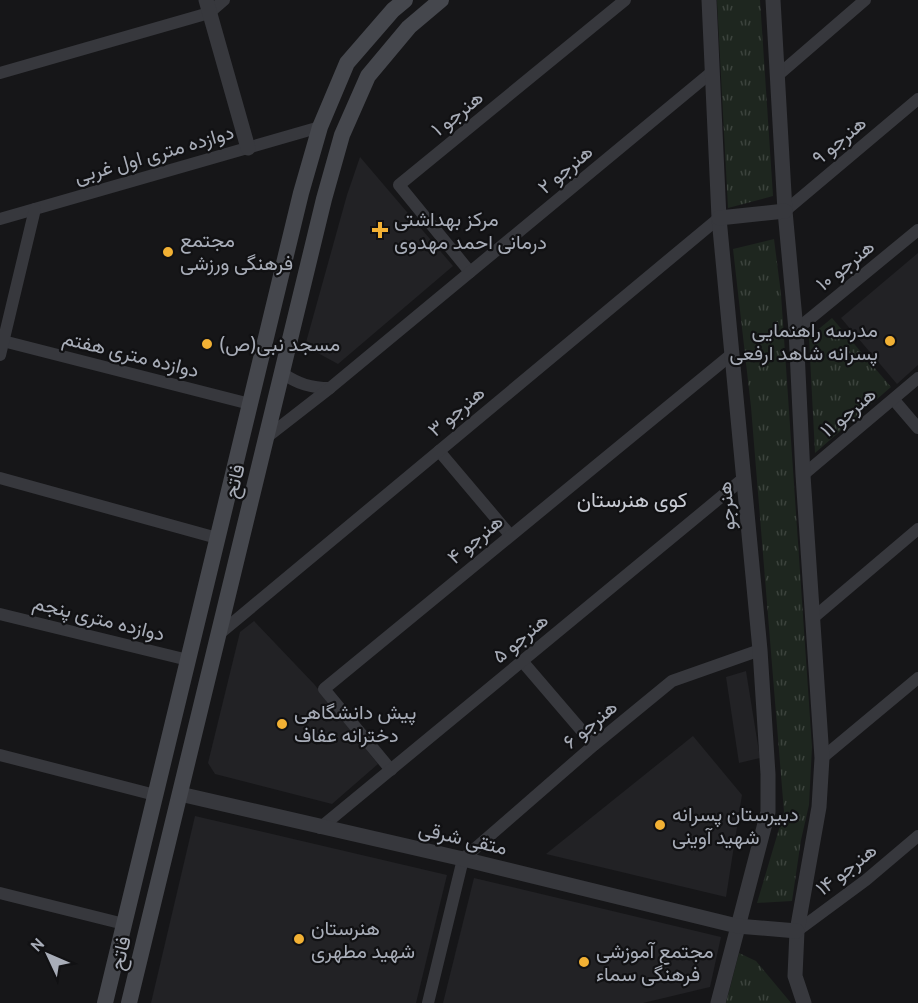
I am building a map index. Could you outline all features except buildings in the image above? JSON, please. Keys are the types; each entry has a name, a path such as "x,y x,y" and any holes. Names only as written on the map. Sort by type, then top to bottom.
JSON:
{"main road":[{"name":"فاتح","path":"105,1003 301,193 320,127 347,63 393,10 405,0"},
{"name":"فاتح","path":"129,1003 342,135 368,76 409,27 441,0"},
{"path":"347,63 368,76"}],"street":[{"path":"0,73 224,0"},
{"name":"هنرجو ۱","path":"470,272 399,185 626,0"},
{"name":"هنرجو","path":"710,0 719,218 760,651 768,774 768,812 718,1003"},
{"path":"773,0 822,758 819,807 797,931 795,976 804,1003"},
{"path":"777,76 865,0"},
{"path":"208,6 248,147"},
{"name":"هنرجو ۲","path":"267,436 330,388 713,71"},
{"name":"هنرجو ۹","path":"785,211 918,99"},
{"name":"دوازده متری اول غربی","path":"0,219 320,127"},
{"path":"0,356 35,209"},
{"path":"719,218 785,211"},
{"name":"هنرجو ۳","path":"218,635 719,218"},
{"name":"هنرجو ۱۰","path":"796,330 918,230"},
{"name":"دوازده متری هفتم","path":"3,341 250,404"},
{"name":"هنرجو ۴","path":"390,770 324,689 732,354"},
{"path":"282,373 296,383 313,388 330,388"},
{"name":"هنرجو ۱۱","path":"803,475 918,378"},
{"path":"894,400 918,428"},
{"path":"439,451 510,535"},
{"path":"0,478 218,538"},
{"name":"هنرجو ۵","path":"320,828 744,478"},
{"path":"813,618 918,529"},
{"name":"دوازده متری پنجم","path":"0,614 188,660"},
{"name":"هنرجو ۶","path":"462,859 672,681 760,651"},
{"path":"522,661 594,746"},
{"path":"822,758 918,678"},
{"path":"0,755 155,795"},
{"name":"متقی شرقی","path":"180,794 737,926 797,931"},
{"name":"هنرجو ۱۴","path":"797,931 866,880 918,836"},
{"path":"428,1003 462,859"},
{"path":"0,893 124,924"}],"shaded area":[{"name":"مرکز بهداشتی درمانی احمد مهدوی","path":"360,157 453,266 338,364 305,346 347,195"},
{"name":"مدرسه راهنمایی پسرانه شاهد ارفعی","path":"918,253 918,365 897,384 841,318"},
{"name":"پیش دانشگاهی دخترانه عفاف","path":"254,621 314,684 378,764 332,804 215,774 208,763 240,632"},
{"path":"746,671 760,758 739,763 726,677"},
{"name":"دبیرستان پسرانه شهید آوینی","path":"693,736 742,795 726,897 546,854"},
{"name":"هنرستان شهید مطهری","path":"195,816 447,875 416,1003 151,1003"},
{"name":"مجتمع آموزشی فرهنگی سماء","path":"474,878 721,937 710,987 643,1003 443,1003"}],"green space":[{"path":"717,0 760,0 773,196 728,208"},
{"path":"774,239 781,294 812,747 809,805 792,901 757,903 784,812 751,407 733,249"},
{"path":"832,318 891,387 815,453 809,337"},
{"path":"739,953 756,961 791,1003 726,1003"}],"place":[{"name":"مرکز بهداشتی درمانی احمد مهدوی","path":"380,230"},
{"name":"مجتمع فرهنگی ورزشی","path":"168,252"},
{"name":"مدرسه راهنمایی پسرانه شاهد ارفعی","path":"890,341"},
{"name":"مسجد نبی(ص)","path":"207,344"},
{"name":"پیش دانشگاهی دخترانه عفاف","path":"282,724"},
{"name":"دبیرستان پسرانه شهید آوینی","path":"660,825"},
{"name":"هنرستان شهید مطهری","path":"299,939"},
{"name":"مجتمع آموزشی فرهنگی سماء","path":"584,962"}],"district":[{"name":"کوی هنرستان","path":"632,499"}]}
